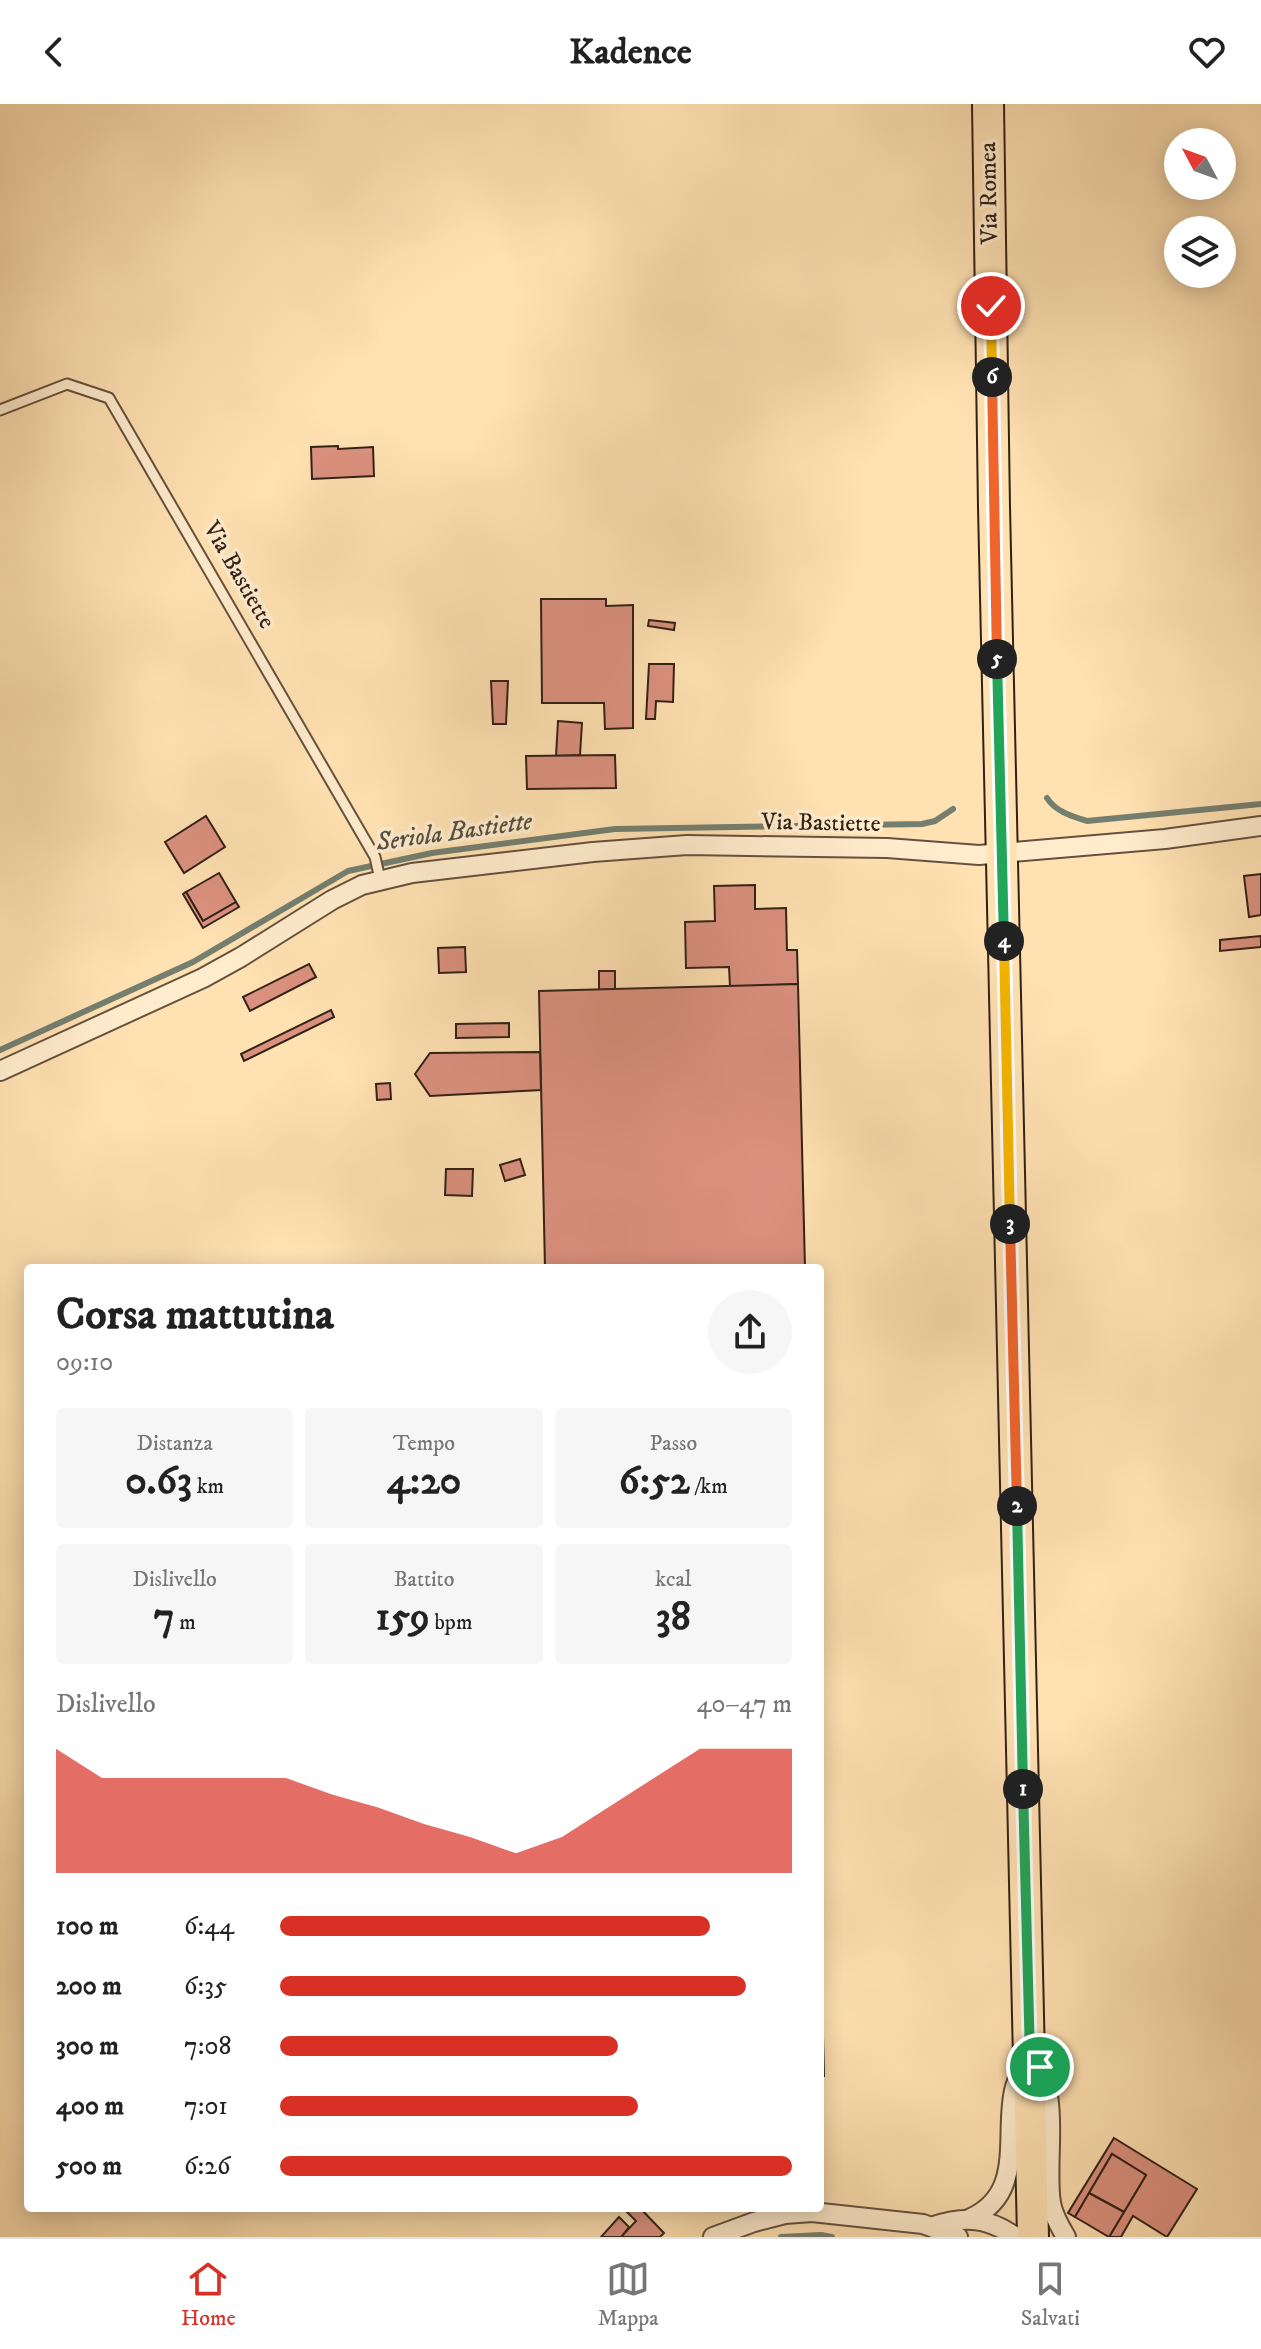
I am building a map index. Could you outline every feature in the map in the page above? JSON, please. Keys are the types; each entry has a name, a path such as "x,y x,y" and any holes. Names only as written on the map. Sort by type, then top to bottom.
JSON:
{"main road":[{"name":"Via Romea","path":"988,104 1033,2237"}],"street":[{"name":"Via Bastiette","path":"0,1071 203,978 332,900 379,876 439,867 687,845 887,848 957,855 1136,842 1261,826"},
{"path":"971,2218 981,2213 1003,2186 1009,2166 1014,2089 1030,2057 1040,2067 1046,2089 1050,2120 1051,2204 1066,2237"},
{"path":"713,2237 764,2219 812,2212 934,2226 958,2237"},
{"path":"934,2226 953,2219 971,2218 986,2221 1016,2237"}],"lane":[{"name":"Via Bastiette","path":"0,410 67,384 109,398 375,857 379,876"}],"building":[{"path":"338,446 338,449 373,447 374,476 312,479 311,447"},
{"path":"541,599 606,599 606,606 633,605 633,728 605,729 604,703 542,703"},
{"path":"649,620 675,623 674,630 648,626"},
{"path":"649,664 674,664 673,702 656,701 655,719 646,719"},
{"path":"491,681 508,681 506,724 493,724"},
{"path":"558,721 582,723 580,755 556,756"},
{"path":"615,755 616,788 527,789 526,756"},
{"path":"206,816 225,847 184,873 165,842"},
{"path":"219,873 236,902 203,921 186,892"},
{"path":"1261,874 1261,915 1249,917 1244,876"},
{"path":"755,885 755,909 786,908 787,950 797,950 798,984 730,987 729,967 686,968 685,922 715,921 714,886"},
{"path":"186,892 203,921 236,902 239,907 203,928 183,894"},
{"path":"1261,936 1261,947 1220,951 1220,940"},
{"path":"465,947 466,972 439,973 438,948"},
{"path":"309,964 316,977 250,1011 243,997"},
{"path":"599,971 615,971 615,989 599,990"},
{"path":"798,984 805,1264 545,1264 539,991"},
{"path":"331,1010 334,1017 244,1061 241,1054"},
{"path":"509,1023 509,1037 456,1038 456,1024"},
{"path":"540,1052 541,1090 430,1096 415,1074 430,1053"},
{"path":"390,1083 391,1099 377,1100 376,1084"},
{"path":"520,1159 525,1175 505,1181 500,1165"},
{"path":"446,1169 473,1169 472,1196 445,1195"},
{"path":"1114,2138 1197,2189 1167,2237 1133,2216 1121,2237 1109,2237 1146,2175 1112,2154 1075,2217 1068,2213"},
{"path":"1112,2154 1146,2175 1124,2212 1089,2193"},
{"path":"1089,2193 1124,2212 1109,2237 1075,2217"},
{"path":"627,2212 644,2212 664,2233 660,2237 621,2237 636,2221"},
{"path":"619,2217 629,2227 621,2237 601,2237"}],"waterway":[{"name":"Seriola Bastiette","path":"1047,798 1060,810 1087,821 1261,804"},
{"name":"Seriola Bastiette","path":"0,1050 193,962 348,871 432,853 615,829 922,824 935,821 953,809"},
{"path":"781,2237 832,2237"}],"route":[{"path":"991,306 1030,2057 1040,2067"}]}
